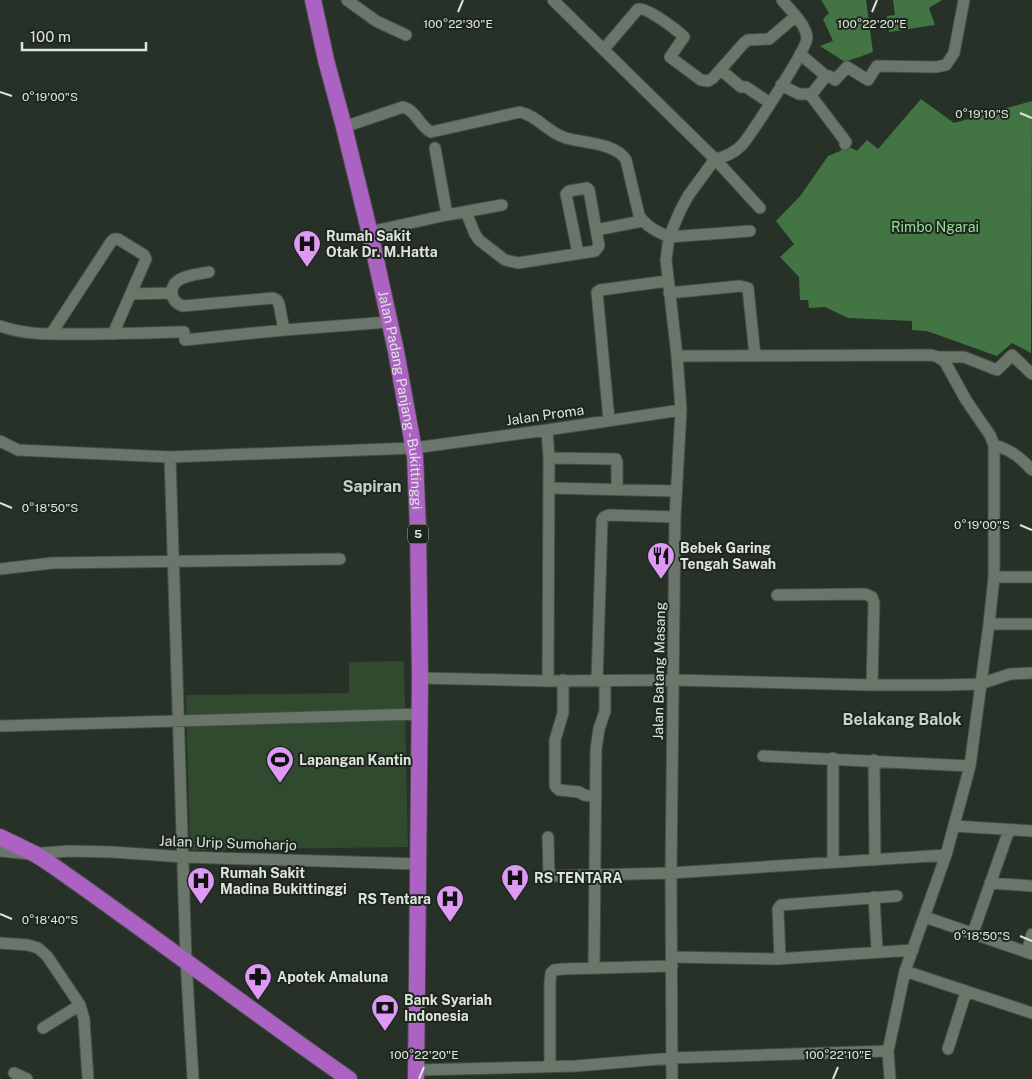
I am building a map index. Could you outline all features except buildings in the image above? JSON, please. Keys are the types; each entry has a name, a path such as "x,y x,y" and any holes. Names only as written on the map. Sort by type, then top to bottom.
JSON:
{"highway":[{"name":"Jalan Padang Panjang - Bukittinggi","path":"313,0 369,232 414,448 418,528 420,678 416,1075"},
{"path":"0,837 35,854 186,960 274,1027 349,1079"}],"street":[{"path":"346,0 376,21 406,36"},
{"path":"553,0 715,159 760,208"},
{"path":"715,159 727,156 742,144 770,103 806,42 807,35 804,29 782,0"},
{"path":"800,54 826,76 836,80 847,67 868,80 877,66 936,67 946,64 954,53 964,0"},
{"path":"604,49 638,9 641,8 671,26 684,37 670,55 674,60 705,81 713,78 748,40 770,39 796,16"},
{"path":"720,70 741,87 746,87 770,103"},
{"path":"810,95 826,76"},
{"path":"781,85 799,94 810,95 843,136 845,144"},
{"path":"344,127 403,108 410,110 423,126 431,132 520,112 526,113 557,135 613,149 623,155 626,160 638,215 642,221 669,238 750,231"},
{"path":"435,148 446,215"},
{"name":"Jalan Batang Masang","path":"672,1079 671,873 675,517 680,410 677,356 666,260 669,238 688,196 715,159"},
{"path":"466,212 477,237 510,262 578,254 598,249 599,246 589,190 585,188 567,192 578,254"},
{"path":"369,232 502,205"},
{"path":"596,230 642,221"},
{"path":"51,334 114,239 122,240 146,259 113,334"},
{"path":"210,272 181,278 173,286 174,300 183,306 273,298 279,304 284,330"},
{"path":"610,420 597,292 600,290 667,281"},
{"path":"669,293 740,286 748,288 755,356"},
{"path":"131,294 172,293"},
{"path":"0,326 27,333 51,334 184,332 185,340 389,322"},
{"path":"677,356 931,355 938,357 964,357 997,370 1012,355 1032,374"},
{"path":"890,1079 888,1051 906,971 946,855 970,766 980,684 990,624 994,577 994,445 990,435 966,400 945,362 938,357"},
{"name":"Jalan Proma","path":"0,441 18,450 170,457 414,448 680,410"},
{"path":"547,430 549,458 548,681"},
{"path":"994,445 1012,451 1032,470"},
{"path":"170,457 186,960 193,1079"},
{"path":"549,458 616,459 617,490"},
{"path":"549,488 676,491"},
{"path":"594,968 596,749 599,729 605,711 601,681 602,520 609,515 675,517"},
{"path":"0,569 52,563 340,558"},
{"path":"994,577 1032,577"},
{"path":"777,596 865,594 872,597 874,603 872,685"},
{"path":"990,624 1032,624"},
{"path":"420,678 548,681 674,680 872,685 980,684 1010,674 1032,673"},
{"path":"563,680 562,718 555,740 555,786 559,790 596,796"},
{"path":"0,726 419,714"},
{"path":"763,756 970,766"},
{"path":"833,758 833,862"},
{"path":"874,760 875,860"},
{"path":"954,826 1032,831"},
{"path":"973,933 1009,830"},
{"path":"548,837 549,875 554,876 671,873 946,855"},
{"name":"Jalan Urip Sumoharjo","path":"0,851 35,854 69,851 184,852 419,864"},
{"path":"990,884 1032,886"},
{"path":"780,958 778,909 781,905 897,896"},
{"path":"874,897 877,952"},
{"path":"925,917 1029,953 1032,934"},
{"path":"0,943 28,945 38,948 47,956 80,1005 84,1019 88,1079"},
{"path":"550,1066 550,982 551,973 554,970 913,950"},
{"path":"906,971 1032,1013"},
{"path":"948,1049 966,992"},
{"path":"43,1028 80,1005"},
{"path":"416,1075 514,1073 550,1066 576,1066 672,1058 888,1051"},
{"path":"14,1073 27,1079"}],"green space":[{"path":"821,0 866,0 873,52 845,62 820,46 833,41 823,19 829,13"},
{"path":"893,0 942,0 929,8 935,25 889,32 887,16 895,15"},
{"name":"Rimbo Ngarai","path":"921,99 954,123 1032,101 1031,353 1012,343 997,356 927,331 912,330 912,321 848,318 825,307 809,308 808,300 800,300 799,277 780,257 794,244 776,221 801,195 828,156 840,151 846,145 857,151 867,140 878,149"},
{"path":"404,661 408,847 190,850 186,695 349,693 349,662"}],"place":[{"name":"Rumah Sakit Otak Dr. M.Hatta","path":"307,268"},
{"name":"Bebek Garing Tengah Sawah","path":"661,580"},
{"name":"Lapangan Kantin","path":"280,784"},
{"name":"RS TENTARA","path":"515,902"},
{"name":"Rumah Sakit Madina Bukittinggi","path":"201,905"},
{"name":"RS Tentara","path":"450,923"},
{"name":"Apotek Amaluna","path":"258,1001"},
{"name":"Bank Syariah Indonesia","path":"385,1032"}],"district":[{"name":"Sapiran","path":"372,486"},
{"name":"Belakang Balok","path":"902,719"}]}
